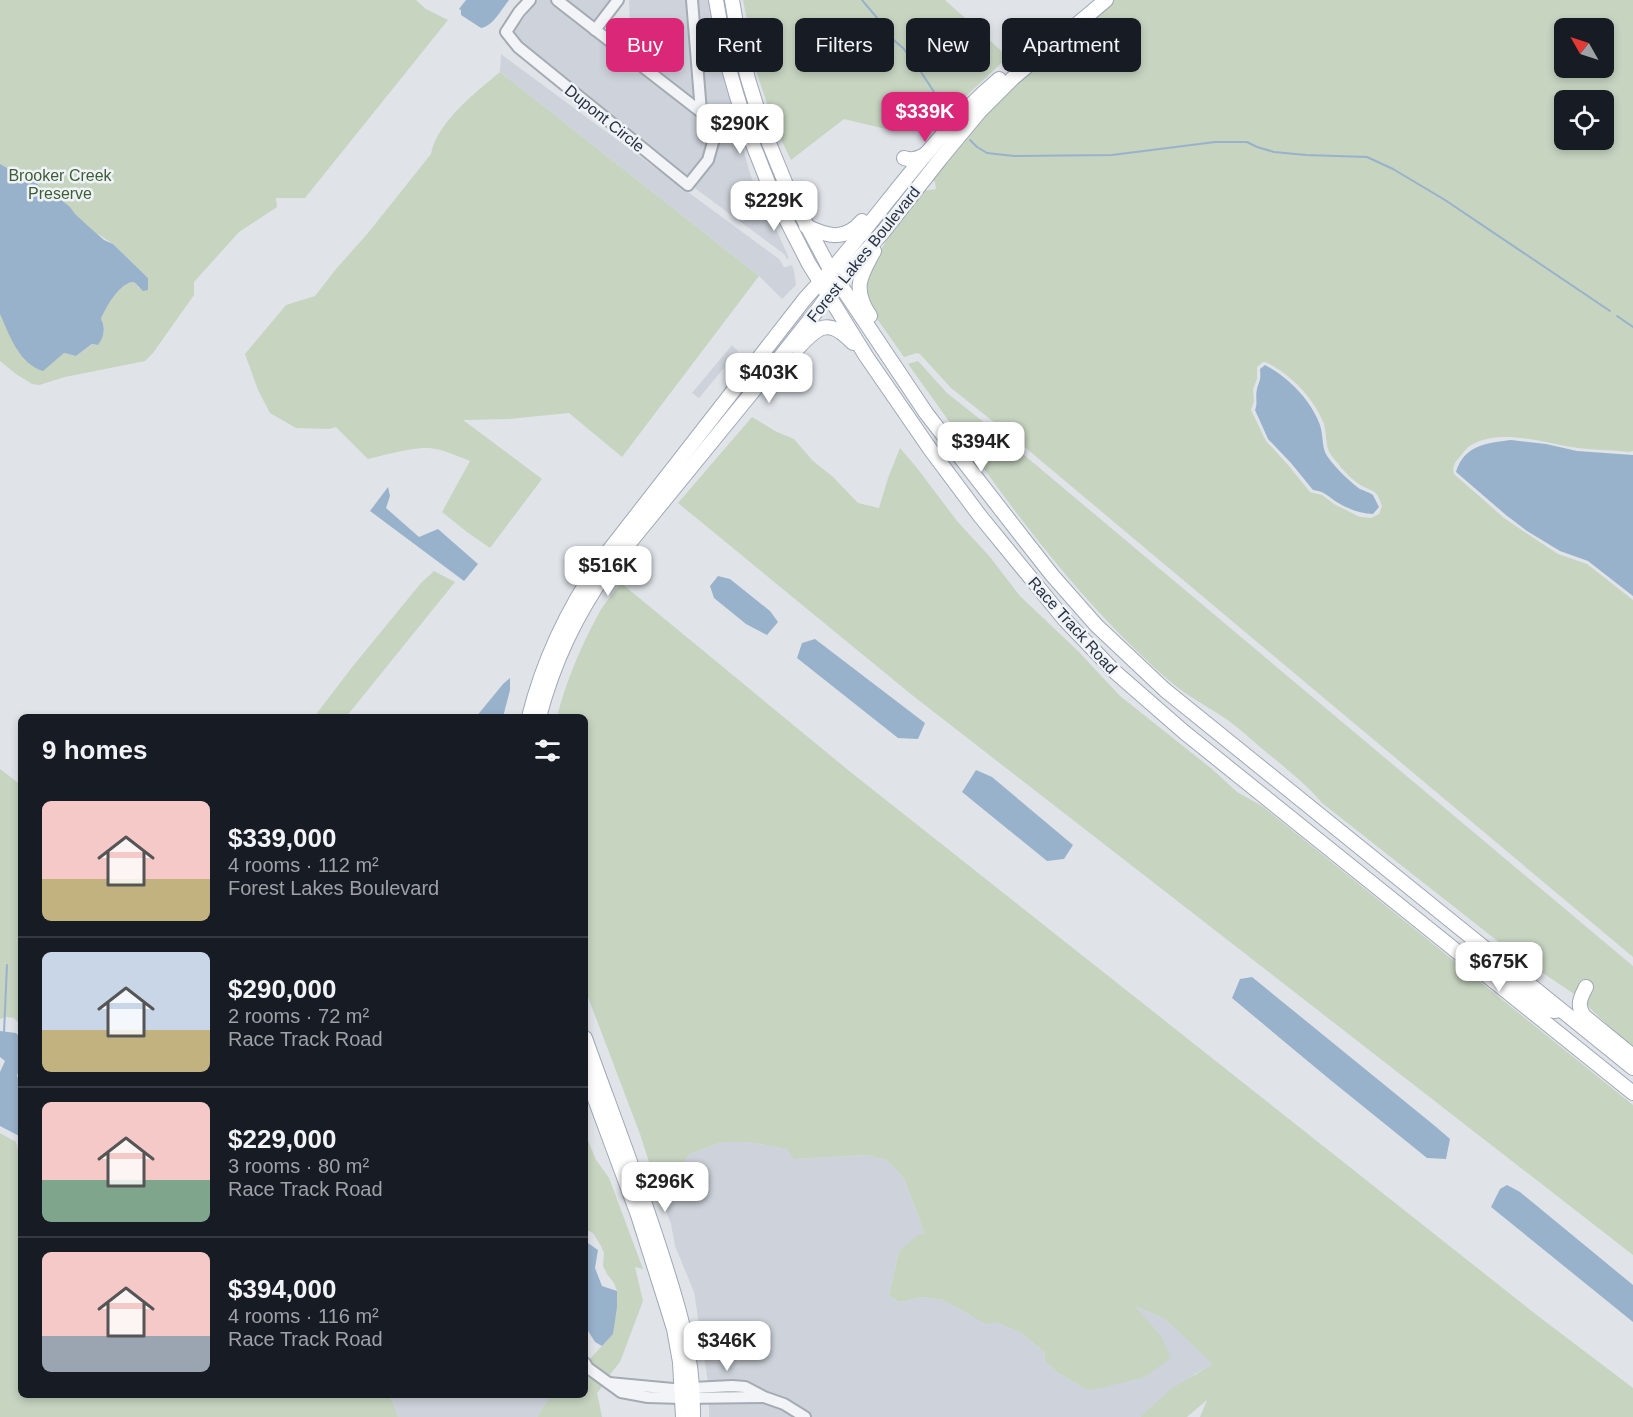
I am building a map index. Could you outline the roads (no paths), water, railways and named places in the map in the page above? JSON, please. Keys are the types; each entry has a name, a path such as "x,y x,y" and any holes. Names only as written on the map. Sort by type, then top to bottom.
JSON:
{"main road":[{"name":"Race Track Road","path":"716,0 727,62 744,121 771,190 792,233 866,356 930,449 1012,556 1065,620 1114,671 1184,732 1633,1093"},
{"name":"Race Track Road","path":"732,0 740,47 757,108 776,161 806,226 834,276 926,412 1023,538 1096,625 1165,690 1633,1068"},
{"path":"929,182 927,166 961,123 971,104 1094,0"},
{"name":"Forest Lakes Boulevard","path":"530,714 537,684 549,652 584,585 820,281 834,276 883,232 915,191 929,182 993,98 1013,78 1106,0"},
{"name":"Forest Lakes Boulevard","path":"540,714 559,656 574,623 609,568 829,295 834,276 908,175 971,104"},
{"path":"904,158 915,159 928,152"},
{"path":"806,226 830,235 856,229 891,189 908,175"},
{"path":"883,232 862,272 861,298 865,308 937,415 945,437"},
{"path":"679,480 692,471 813,332 823,328 836,329 844,333 866,356"},
{"path":"964,441 960,447 964,462"},
{"path":"930,449 940,449 949,456 1008,532 1023,538"},
{"path":"1441,938 1468,949 1545,1009 1560,1010"},
{"path":"1586,987 1580,1000 1580,1011 1633,1056"},
{"path":"588,1046 648,1211 684,1325 691,1361 683,1417"},
{"path":"588,1080 638,1215 664,1297 693,1417"}],"street":[{"name":"Dupont Circle","path":"530,0 506,32 518,47 688,185 708,160 717,128"},
{"path":"557,0 701,112 717,128 744,121"},
{"path":"595,30 618,0"},
{"path":"692,0 701,112"},
{"path":"588,1368 609,1383 688,1394 764,1397 784,1404 805,1417"}],"water":[{"path":"466,0 509,0 493,21 481,28 461,15 459,9"},
{"path":"0,164 7,168 20,170 41,188 51,192 104,240 113,244 148,278 148,290 143,291 134,282 124,286 114,296 101,319 104,332 98,345 92,344 76,356 64,353 43,371 27,362 21,355 0,314"},
{"path":"1265,365 1282,376 1305,398 1320,425 1327,456 1351,482 1373,495 1379,507 1373,514 1353,510 1313,490 1268,439 1255,410 1260,369"},
{"path":"1511,440 1546,444 1577,451 1633,455 1633,596 1588,561 1560,551 1527,531 1456,472 1465,456 1477,447"},
{"path":"388,487 390,496 386,508 419,537 438,529 478,564 464,581 370,511"},
{"path":"718,576 730,579 770,611 778,622 767,635 746,624 714,598 710,586"},
{"path":"815,639 925,723 918,739 898,738 797,658 802,643"},
{"path":"510,678 510,690 504,714 478,714"},
{"path":"976,770 992,777 1073,845 1064,859 1047,861 962,792"},
{"path":"1252,977 1450,1139 1446,1159 1427,1158 1232,998 1240,979"},
{"path":"0,1031 16,1033 18,1035 18,1135 0,1126 0,1072 5,1061 0,1057"},
{"path":"1507,1185 1520,1192 1633,1285 1633,1322 1491,1207 1500,1189"},
{"path":"588,1243 598,1250 595,1268 602,1286 617,1291 613,1334 602,1346 595,1342 588,1331"}],"waterway":[{"path":"862,0 889,36 903,48 949,115"},
{"path":"970,140 987,153 1014,156 1112,155 1215,142 1247,142 1274,152 1367,157 1393,169 1445,200 1610,311"},
{"path":"1617,316 1633,327"},
{"path":"4,1032 7,965"}],"park label":[{"name":"Brooker Creek Preserve","path":"60,184"}]}
